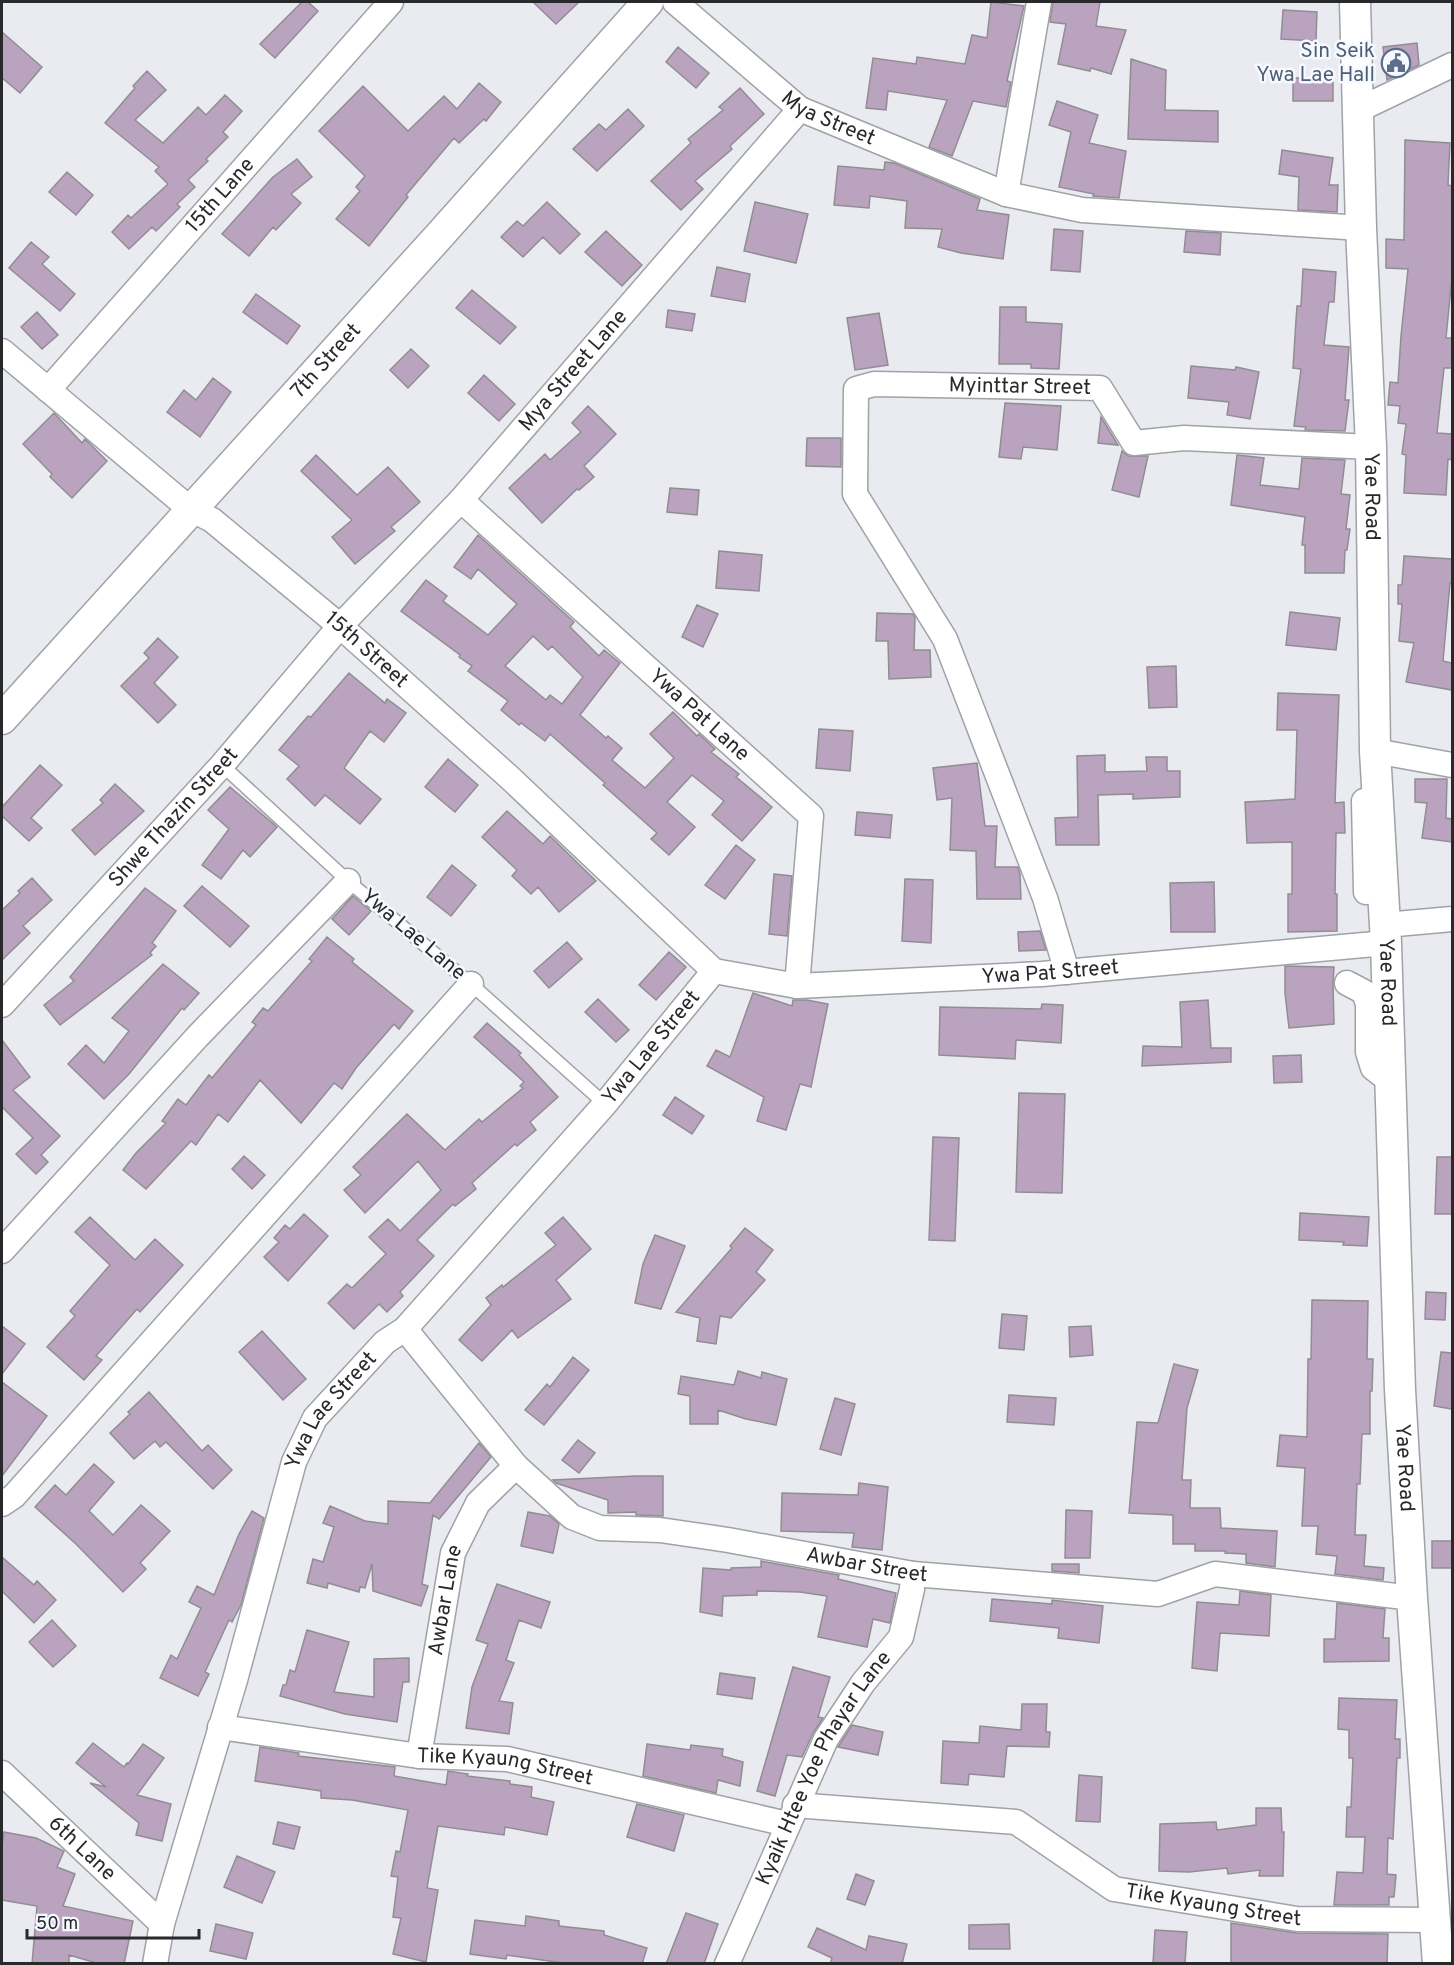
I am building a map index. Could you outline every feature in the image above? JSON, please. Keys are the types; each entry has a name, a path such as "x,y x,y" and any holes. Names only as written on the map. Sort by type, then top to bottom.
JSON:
{"street":[{"name":"15th Lane","path":"48,390 391,2"},
{"name":"7th Street","path":"2,719 648,2"},
{"name":"Mya Street","path":"675,2 800,109 1006,194 1082,210 1360,228"},
{"path":"1006,194 1039,2"},
{"name":"Yae Road","path":"1355,2 1360,228 1371,447 1375,751 1385,934 1400,1390 1438,1964"},
{"path":"1358,110 1452,66"},
{"name":"Mya Street Lane","path":"340,626 461,500 800,109"},
{"name":"15th Street","path":"2,351 190,509 212,520 340,626 509,777 714,970"},
{"name":"Myinttar Street","path":"1067,972 1045,898 945,639 855,494 856,389 874,384 1100,388 1134,443 1184,438 1371,447"},
{"name":"Ywa Pat Lane","path":"461,500 811,816 796,986"},
{"path":"1366,892 1361,750 1362,607 1374,601"},
{"name":"Shwe Thazin Street","path":"2,1005 222,765 340,626"},
{"path":"1375,751 1452,765"},
{"path":"2,1251 198,1036 348,881"},
{"name":"Ywa Pat Street","path":"714,970 796,986 1067,972 1385,934 1452,919"},
{"name":"Ywa Lae Street","path":"155,1964 162,1924 294,1462 315,1419 385,1342 405,1329 605,1104 714,970"},
{"path":"1347,983 1364,992 1368,1004 1368,1052 1373,1068 1390,1081"},
{"path":"2,1504 21,1487 471,984"},
{"name":"Awbar Street","path":"405,1329 516,1466 572,1517 600,1528 660,1530 717,1538 913,1574 1158,1594 1215,1574 1412,1598"},
{"name":"Awbar Lane","path":"419,1756 453,1553 478,1503 516,1466"},
{"name":"Kyaik Htee Yoe Phayar Lane","path":"727,1964 791,1814 826,1739 863,1683 901,1637 912,1589 913,1574"},
{"name":"Tike Kyaung Street","path":"220,1727 419,1756 507,1759 791,1814 1016,1822 1114,1889 1297,1919 1436,1920"},
{"name":"6th Lane","path":"2,1773 162,1924"}],"lane":[{"name":"Ywa Lae Lane","path":"222,765 348,881 471,984 605,1104"}],"building":[{"path":"302,2 308,2 318,11 275,58 260,44"},
{"path":"533,2 579,2 556,24"},
{"path":"991,2 1024,6 1007,81 1011,82 1006,107 973,101 952,156 929,147 947,100 888,91 886,110 866,108 873,58 916,64 917,57 965,64 972,35 987,38"},
{"path":"1053,2 1100,2 1096,26 1126,30 1111,74 1091,68 1090,71 1058,64 1066,24 1050,22"},
{"path":"1283,10 1317,12 1316,41 1281,39"},
{"path":"2,32 42,67 20,93 2,78"},
{"path":"1417,43 1419,65 1387,80 1383,47"},
{"path":"678,47 709,73 696,88 666,62"},
{"path":"1131,59 1166,70 1165,110 1218,111 1218,142 1128,139"},
{"path":"147,71 166,90 135,120 163,143 198,107 206,115 225,95 242,111 223,132 228,137 188,180 195,187 177,204 180,207 156,231 152,227 129,249 112,232 128,215 131,218 168,184 155,171 159,167 105,123"},
{"path":"1293,78 1333,78 1333,101 1293,101"},
{"path":"479,83 501,102 486,121 484,119 459,143 454,138 406,195 408,197 369,246 336,219 360,191 356,187 365,176 319,131 363,86 408,131 444,96 457,109"},
{"path":"740,88 764,114 730,146 732,149 695,181 703,189 681,210 651,181 691,143 688,139 723,110 719,107"},
{"path":"1057,101 1098,115 1089,143 1126,151 1119,198 1093,196 1094,194 1059,187 1071,132 1049,125"},
{"path":"628,109 644,126 597,171 573,149 599,124 606,130"},
{"path":"1405,140 1450,143 1448,185 1452,186 1452,277 1446,338 1452,338 1452,368 1444,368 1437,433 1452,434 1452,460 1448,459 1446,495 1404,493 1406,455 1402,454 1406,424 1398,423 1400,406 1388,405 1390,382 1398,383 1408,269 1386,268 1386,239 1404,240"},
{"path":"1282,150 1333,158 1329,185 1338,185 1337,212 1298,210 1299,177 1279,174"},
{"path":"297,159 312,177 291,194 301,203 276,230 273,227 249,256 222,234 273,177"},
{"path":"885,162 894,163 980,199 977,210 1009,215 1003,259 938,247 942,229 905,228 907,201 870,196 869,208 834,205 838,166 884,170"},
{"path":"67,172 93,195 76,215 49,192"},
{"path":"547,202 580,234 560,254 543,237 523,257 501,237 517,221 523,226"},
{"path":"755,202 808,214 796,263 744,251"},
{"path":"1054,229 1083,231 1080,272 1051,270"},
{"path":"606,231 642,265 622,286 585,252"},
{"path":"1186,231 1221,233 1220,255 1184,252"},
{"path":"31,242 49,257 42,264 75,294 60,311 9,268"},
{"path":"717,267 750,274 745,302 711,296"},
{"path":"1303,269 1336,272 1334,302 1329,302 1324,345 1349,347 1345,400 1349,400 1345,431 1305,430 1306,427 1294,426 1301,369 1293,368 1297,306 1301,306"},
{"path":"472,290 516,327 500,344 456,308"},
{"path":"256,294 300,326 287,344 243,312"},
{"path":"1000,307 1026,307 1026,322 1062,324 1059,369 1031,368 1031,364 999,364"},
{"path":"668,310 695,314 692,331 666,327"},
{"path":"37,312 58,335 42,349 21,327"},
{"path":"879,313 888,365 855,370 847,318"},
{"path":"411,349 429,366 408,388 390,370"},
{"path":"1191,366 1235,370 1236,367 1259,372 1250,419 1227,415 1229,402 1188,398"},
{"path":"484,375 515,404 499,421 468,393"},
{"path":"213,378 231,392 200,437 167,412 184,390 196,400"},
{"path":"1005,403 1061,406 1057,450 1023,447 1021,459 999,457"},
{"path":"588,406 616,434 584,466 594,477 579,490 577,489 542,523 509,488 545,454 550,460 581,432 572,423"},
{"path":"54,413 82,443 85,439 107,461 72,498 50,477 52,474 23,444"},
{"path":"1101,417 1118,445 1098,443"},
{"path":"807,438 841,438 841,467 806,466"},
{"path":"1122,451 1128,456 1148,456 1139,497 1112,490"},
{"path":"316,455 357,495 388,467 420,502 391,527 395,531 355,564 332,537 352,520 301,471"},
{"path":"1237,455 1264,458 1260,485 1299,489 1302,458 1345,460 1341,494 1350,495 1346,529 1350,529 1347,550 1345,550 1344,573 1305,573 1305,545 1302,545 1305,517 1231,505"},
{"path":"670,488 699,490 697,515 667,512"},
{"path":"478,535 574,622 570,627 599,656 604,650 620,663 580,715 606,738 608,736 622,748 612,760 645,788 674,758 650,734 673,712 697,736 699,734 715,749 711,752 739,774 736,777 772,807 742,841 712,815 724,801 692,775 667,802 695,827 669,855 651,839 657,833 603,785 605,783 550,734 545,741 521,723 519,725 501,710 508,701 468,671 472,666 459,657 460,655 401,611 426,580 447,596 443,601 488,635 517,604 478,569 471,579 454,567","holes":["533,636 548,650 552,646 583,677 562,704 550,695 546,700 505,666"]},
{"path":"719,551 762,555 759,591 716,588"},
{"path":"1404,556 1452,559 1452,583 1450,583 1443,661 1452,663 1452,690 1406,682 1414,643 1399,641 1402,604 1398,604 1398,585 1402,585"},
{"path":"697,605 718,614 703,647 682,637"},
{"path":"1290,612 1340,618 1336,650 1286,645"},
{"path":"877,613 913,614 915,617 914,650 930,650 931,677 889,679 888,641 876,641"},
{"path":"158,638 178,657 154,683 176,705 158,723 121,686 149,658 144,653"},
{"path":"1176,666 1177,707 1149,708 1147,667"},
{"path":"349,673 385,703 387,699 406,713 384,742 370,731 344,768 381,799 360,824 325,795 315,806 287,779 299,766 279,750"},
{"path":"1278,693 1339,695 1335,803 1344,802 1345,833 1336,833 1337,931 1288,932 1288,894 1292,894 1292,842 1247,843 1245,802 1295,799 1297,730 1277,730"},
{"path":"819,729 853,731 850,771 816,768"},
{"path":"1105,755 1105,772 1147,771 1146,757 1167,757 1167,771 1180,771 1180,797 1133,799 1133,794 1098,795 1099,845 1056,845 1055,818 1078,817 1077,756"},
{"path":"448,759 478,785 455,812 425,787"},
{"path":"977,763 985,826 997,826 995,867 1018,867 1021,899 977,899 976,851 950,850 952,798 937,800 933,768"},
{"path":"40,765 62,785 31,818 42,828 29,841 2,816 2,807"},
{"path":"1415,779 1447,779 1446,818 1452,819 1452,842 1422,838 1427,803 1415,802"},
{"path":"115,784 144,811 95,855 72,830 103,803 100,800"},
{"path":"230,787 277,827 250,857 243,850 221,879 202,865 229,829 208,810"},
{"path":"507,811 543,844 550,836 596,881 559,912 538,887 531,894 512,876 517,870 482,837"},
{"path":"857,812 892,815 890,838 855,835"},
{"path":"736,845 755,860 725,899 705,885"},
{"path":"452,865 476,885 451,916 427,897"},
{"path":"774,874 792,876 787,936 769,934"},
{"path":"32,878 52,900 23,926 30,933 2,960 2,910"},
{"path":"905,879 933,880 931,943 902,941"},
{"path":"1214,882 1215,932 1171,932 1170,883"},
{"path":"202,886 249,926 230,947 184,906"},
{"path":"145,888 176,911 152,943 156,946 150,953 152,955 60,1025 44,1005 74,981 70,977"},
{"path":"353,896 371,911 349,935 332,919"},
{"path":"1040,931 1046,950 1019,951 1018,932"},
{"path":"327,937 354,959 352,962 413,1011 399,1029 394,1024 356,1068 342,1089 334,1083 301,1123 260,1080 228,1122 218,1114 196,1145 191,1141 146,1189 123,1170 136,1153 166,1123 162,1121 178,1099 186,1105 209,1075 212,1078 256,1025 252,1022 263,1008 268,1011 312,961 309,959"},
{"path":"567,942 582,959 549,988 534,971"},
{"path":"669,952 686,967 656,1000 639,985"},
{"path":"163,964 199,993 184,1010 182,1008 129,1074 104,1099 68,1064 86,1045 104,1063 129,1031 112,1018"},
{"path":"1285,966 1334,967 1334,1024 1289,1028"},
{"path":"753,993 792,1006 793,1000 828,1004 811,1087 800,1084 786,1130 757,1121 764,1097 707,1066 716,1050 730,1057"},
{"path":"598,999 629,1030 616,1042 585,1012"},
{"path":"1208,1000 1211,1048 1231,1048 1231,1062 1142,1066 1143,1046 1182,1047 1180,1002"},
{"path":"1042,1004 1063,1005 1061,1043 1016,1040 1015,1059 939,1055 940,1007 1041,1009"},
{"path":"487,1023 521,1053 519,1055 558,1097 530,1122 536,1130 517,1146 515,1144 472,1183 476,1189 455,1206 453,1204 417,1240 434,1256 400,1292 403,1296 387,1312 379,1304 354,1329 328,1303 347,1284 352,1288 386,1254 369,1237 388,1219 400,1231 441,1190 418,1161 365,1213 344,1190 361,1175 353,1167 407,1114 445,1150 479,1119 482,1122 523,1088 520,1086 524,1082 474,1037"},
{"path":"2,1040 30,1077 13,1090 60,1136 41,1155 48,1162 36,1174 16,1154 33,1138 2,1107"},
{"path":"1301,1055 1302,1082 1274,1083 1273,1056"},
{"path":"1019,1093 1065,1094 1062,1193 1016,1192"},
{"path":"675,1097 704,1116 692,1134 663,1115"},
{"path":"933,1137 959,1138 955,1241 929,1240"},
{"path":"244,1156 265,1175 252,1189 232,1169"},
{"path":"1437,1157 1452,1157 1452,1214 1435,1214"},
{"path":"1300,1213 1369,1217 1367,1246 1343,1245 1344,1242 1299,1240"},
{"path":"304,1214 328,1236 288,1281 264,1257 279,1242 274,1238 285,1225 290,1229"},
{"path":"90,1217 135,1260 155,1239 183,1265 140,1312 137,1309 96,1356 102,1360 84,1380 47,1347 75,1316 70,1311 110,1265 75,1232"},
{"path":"563,1217 591,1249 556,1280 571,1299 518,1338 512,1330 482,1361 459,1340 491,1305 486,1298 556,1245 545,1233"},
{"path":"745,1228 773,1250 756,1272 765,1280 731,1318 720,1316 716,1344 697,1341 700,1318 676,1312 732,1248 730,1246"},
{"path":"655,1235 685,1246 661,1309 635,1303 643,1264"},
{"path":"1426,1292 1446,1293 1445,1320 1425,1319"},
{"path":"1312,1300 1368,1301 1367,1359 1373,1359 1370,1434 1362,1434 1355,1535 1366,1535 1364,1566 1384,1568 1383,1580 1335,1574 1337,1556 1316,1554 1318,1526 1302,1526 1305,1468 1277,1466 1280,1435 1307,1437 1308,1359 1311,1359"},
{"path":"1002,1314 1027,1316 1024,1350 999,1348"},
{"path":"2,1326 25,1344 2,1374"},
{"path":"1091,1326 1093,1355 1070,1357 1069,1327"},
{"path":"262,1331 306,1379 283,1400 239,1352"},
{"path":"1441,1352 1452,1353 1452,1409 1434,1406"},
{"path":"573,1357 589,1370 544,1425 525,1410 547,1384 550,1387"},
{"path":"1174,1364 1198,1370 1187,1408 1182,1480 1191,1480 1190,1508 1220,1508 1221,1528 1277,1531 1275,1567 1246,1563 1246,1554 1225,1553 1226,1551 1195,1551 1195,1544 1173,1544 1173,1515 1129,1513 1137,1422 1158,1423"},
{"path":"738,1371 761,1378 762,1372 787,1379 776,1425 718,1410 718,1424 690,1424 690,1396 678,1394 681,1376 734,1385"},
{"path":"2,1382 47,1416 2,1476"},
{"path":"149,1392 202,1451 208,1445 232,1470 213,1489 166,1442 160,1447 155,1441 134,1459 110,1433"},
{"path":"1009,1395 1056,1398 1054,1425 1007,1422"},
{"path":"835,1398 855,1404 841,1455 820,1449"},
{"path":"578,1440 595,1453 579,1473 562,1460"},
{"path":"479,1443 491,1457 439,1519 433,1515 422,1584 428,1586 421,1606 373,1591 372,1564 365,1588 360,1587 359,1592 328,1583 327,1588 307,1583 313,1559 323,1562 334,1527 323,1523 330,1506 365,1521 388,1524 388,1501 430,1503"},
{"path":"94,1464 114,1482 89,1511 113,1535 141,1505 170,1531 140,1563 146,1569 123,1592 76,1544 35,1507 55,1485 66,1495"},
{"path":"663,1476 663,1516 636,1515 636,1512 608,1513 608,1500 553,1480"},
{"path":"859,1483 888,1487 882,1550 852,1547 854,1533 781,1531 782,1493 858,1495"},
{"path":"1066,1510 1092,1511 1090,1558 1065,1558"},
{"path":"252,1511 264,1518 241,1605 232,1622 229,1620 205,1672 209,1674 198,1696 160,1678 171,1655 177,1659 201,1608 189,1602 197,1586 214,1595 239,1534"},
{"path":"528,1512 550,1516 559,1524 553,1553 521,1546"},
{"path":"1432,1541 1452,1541 1452,1568 1432,1568"},
{"path":"2,1557 34,1585 37,1581 56,1600 34,1623 2,1591"},
{"path":"761,1561 839,1575 838,1579 896,1593 890,1623 873,1619 867,1647 818,1637 827,1596 800,1592 757,1591 757,1595 723,1596 722,1616 700,1612 703,1568 731,1570 731,1568 761,1567"},
{"path":"1052,1564 1079,1564 1079,1573 1052,1571"},
{"path":"497,1584 550,1602 541,1628 519,1620 506,1660 514,1663 499,1701 513,1703 509,1734 466,1728 472,1687 488,1644 476,1640"},
{"path":"1240,1591 1271,1595 1269,1636 1220,1633 1217,1671 1192,1668 1197,1602 1239,1605"},
{"path":"992,1599 1052,1604 1052,1600 1103,1606 1099,1643 1058,1638 1059,1628 990,1621"},
{"path":"1337,1603 1385,1609 1383,1638 1389,1638 1389,1661 1324,1662 1324,1639 1335,1639"},
{"path":"52,1620 76,1646 53,1667 29,1642"},
{"path":"307,1630 349,1642 334,1692 374,1697 374,1659 409,1658 409,1682 403,1682 397,1722 345,1714 280,1696 290,1670 295,1672"},
{"path":"793,1667 830,1677 818,1717 823,1718 802,1757 787,1755 775,1796 757,1791"},
{"path":"720,1673 755,1678 752,1699 717,1694"},
{"path":"1339,1698 1397,1700 1395,1739 1400,1739 1400,1758 1397,1758 1393,1839 1388,1838 1387,1874 1396,1875 1394,1897 1389,1897 1389,1905 1334,1905 1337,1872 1363,1873 1365,1837 1346,1837 1347,1807 1351,1807 1353,1758 1349,1758 1349,1730 1338,1729"},
{"path":"1022,1704 1047,1704 1046,1732 1050,1732 1049,1747 1007,1746 1004,1777 969,1774 968,1785 941,1783 943,1741 979,1743 980,1726 1021,1730"},
{"path":"852,1725 883,1732 878,1755 838,1747"},
{"path":"93,1743 124,1767 143,1744 164,1758 137,1795 171,1804 162,1841 136,1835 139,1823 90,1783 106,1787 76,1763"},
{"path":"647,1744 690,1750 691,1745 723,1749 722,1756 743,1762 740,1786 718,1780 716,1793 643,1776"},
{"path":"260,1747 299,1753 298,1756 395,1767 394,1776 446,1785 448,1771 532,1787 531,1797 554,1802 547,1835 505,1827 504,1835 438,1826 427,1888 438,1890 426,1962 393,1954 401,1918 393,1917 398,1877 391,1876 396,1851 400,1852 408,1810 352,1800 321,1798 321,1791 255,1781"},
{"path":"1079,1775 1102,1777 1100,1822 1076,1821"},
{"path":"637,1804 684,1815 674,1851 627,1837"},
{"path":"1256,1808 1281,1808 1282,1832 1284,1832 1283,1876 1259,1876 1260,1870 1228,1874 1227,1868 1189,1872 1159,1871 1160,1824 1216,1822 1217,1830 1256,1825"},
{"path":"278,1822 300,1827 294,1849 273,1844"},
{"path":"4,1832 36,1838 64,1851 57,1867 75,1874 63,1906 133,1921 124,1964 100,1964 69,1955 69,1964 32,1964 37,1906 2,1900"},
{"path":"237,1856 275,1872 262,1903 224,1887"},
{"path":"856,1874 874,1881 865,1905 847,1899"},
{"path":"686,1913 718,1924 704,1964 666,1964"},
{"path":"526,1916 559,1921 559,1926 604,1931 604,1935 647,1948 642,1964 570,1964 507,1955 506,1959 470,1954 475,1920 525,1926"},
{"path":"1231,1923 1297,1933 1388,1934 1387,1964 1231,1964"},
{"path":"216,1924 253,1933 246,1959 210,1951"},
{"path":"1009,1924 1010,1949 969,1949 969,1925"},
{"path":"817,1928 866,1950 869,1936 907,1944 902,1964 830,1964 832,1958 808,1947"},
{"path":"1155,1930 1187,1932 1185,1964 1153,1964"}],"place":[{"name":"Sin Seik Ywa Lae Hall","path":"1396,63"}]}
